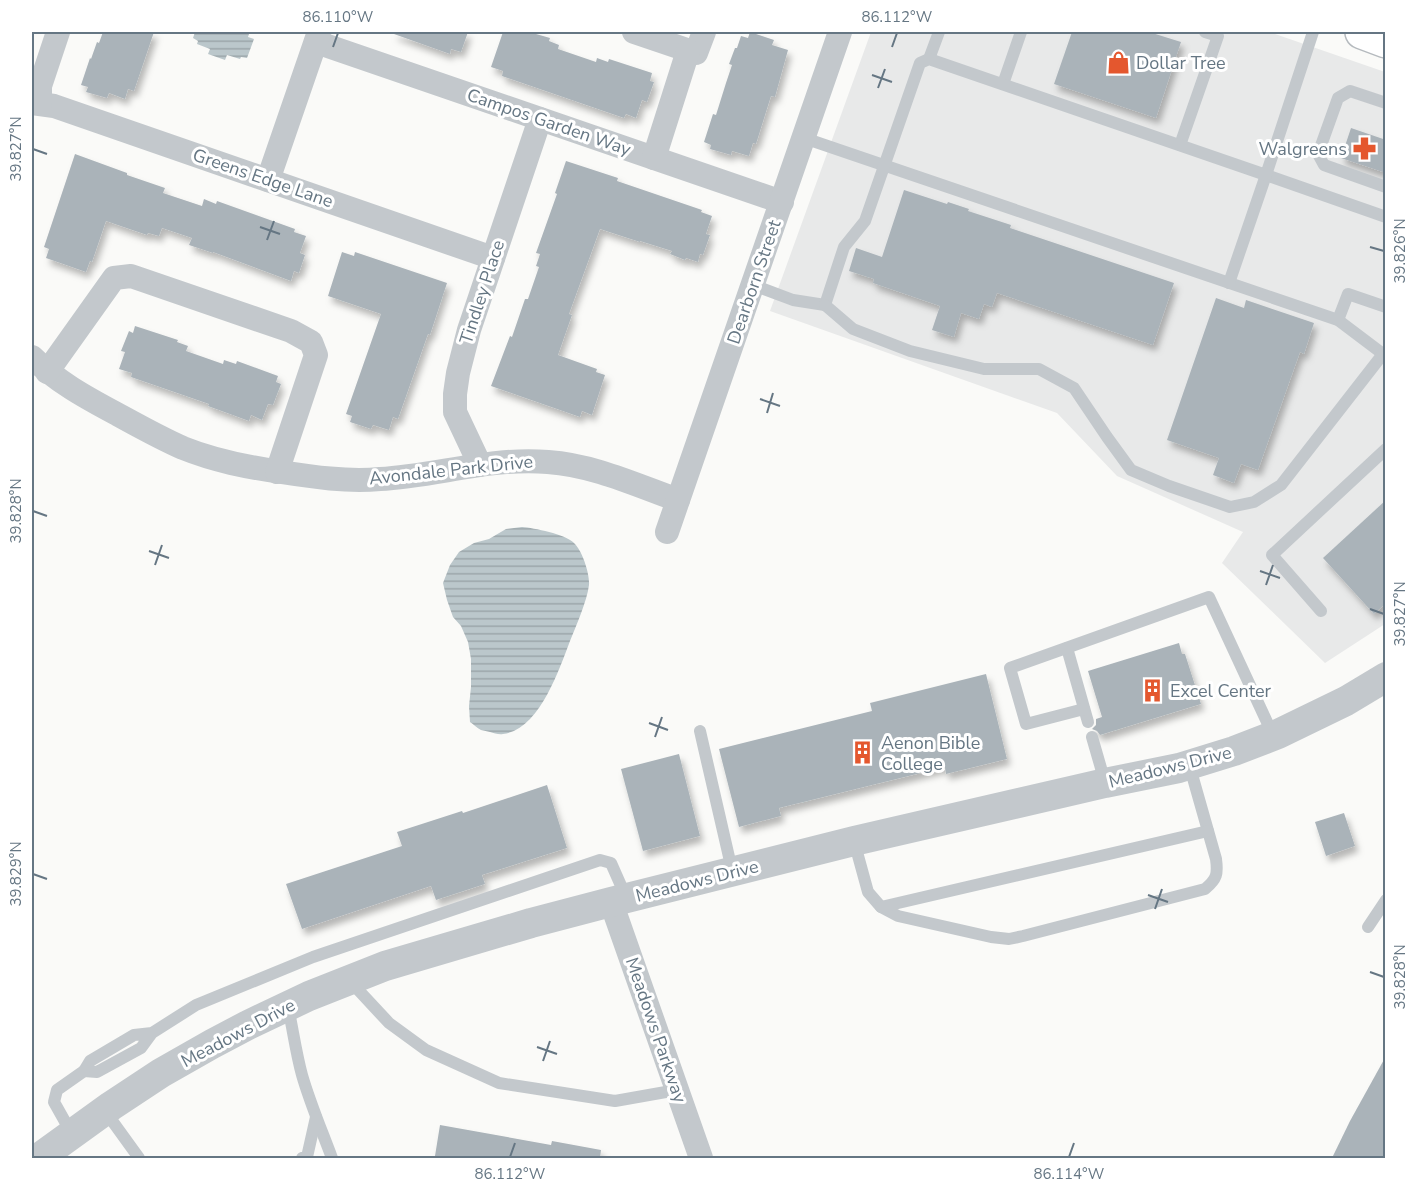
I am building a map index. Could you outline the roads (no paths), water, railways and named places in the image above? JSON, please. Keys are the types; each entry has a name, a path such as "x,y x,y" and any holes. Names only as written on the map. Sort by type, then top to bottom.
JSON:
{"main road":[{"path":"1362,32 1386,41"}],"street":[{"path":"36,103 58,32"},
{"path":"634,32 696,53 704,32"},
{"name":"Dearborn Street","path":"667,532 840,32"},
{"path":"268,180 318,37"},
{"name":"Campos Garden Way","path":"318,37 540,119 782,202"},
{"path":"654,158 688,51"},
{"name":"Greens Edge Lane","path":"36,103 54,106 493,258"},
{"name":"Tindley Place","path":"480,465 456,412 455,394 463,351 540,119"},
{"path":"39,365 114,278 131,276 291,331 311,342 316,355 277,472"},
{"name":"Avondale Park Drive","path":"39,365 77,392 152,433 184,448 236,465 330,479 379,480 498,462 565,463 678,500"},
{"name":"Meadows Drive","path":"39,1158 161,1073 212,1044 287,1006 385,966 531,923 854,841 1179,768 1273,736 1346,701 1386,676"},
{"name":"Meadows Parkway","path":"619,900 677,1090 701,1158"}],"lane":[{"path":"929,59 939,32"},
{"path":"1003,84 1021,32"},
{"path":"1180,145 1218,36 1205,32"},
{"path":"1229,283 1313,32"},
{"path":"825,305 844,247 865,221 920,63 929,59 1386,217"},
{"path":"1386,103 1350,91 1338,98 1318,154 1324,165 1386,187"},
{"path":"753,285 793,300 825,305 853,329 910,351 984,369 1039,369 1074,388 1131,470 1168,486 1230,507 1254,502 1281,485 1384,355 1338,320 804,138"},
{"path":"1338,320 1348,294 1386,307"},
{"path":"1321,611 1272,555 1386,449"},
{"path":"1067,648 1086,716 1026,724 1010,668 1209,597 1273,736"},
{"path":"700,731 733,872"},
{"path":"1092,737 1105,783"},
{"path":"854,841 868,892 881,907 898,916 991,937 1009,939 1023,936 1205,890 1215,882 1216,859 1189,764"},
{"path":"881,907 1208,831"},
{"path":"72,1134 54,1102 57,1090 84,1071 90,1060 134,1035 152,1033 196,1005 313,957 600,860 611,863 619,900"},
{"path":"1368,927 1386,900"},
{"path":"348,980 389,1023 426,1050 499,1083 615,1101 677,1090"},
{"path":"287,1006 303,1079 332,1158"},
{"path":"105,1110 139,1158"},
{"path":"306,1158 316,1115"}],"place":[{"name":"Dollar Tree","path":"1118,63"},
{"name":"Walgreens","path":"1365,149"},
{"name":"Excel Center","path":"1152,691"},
{"name":"Aenon Bible College","path":"863,753"}]}
